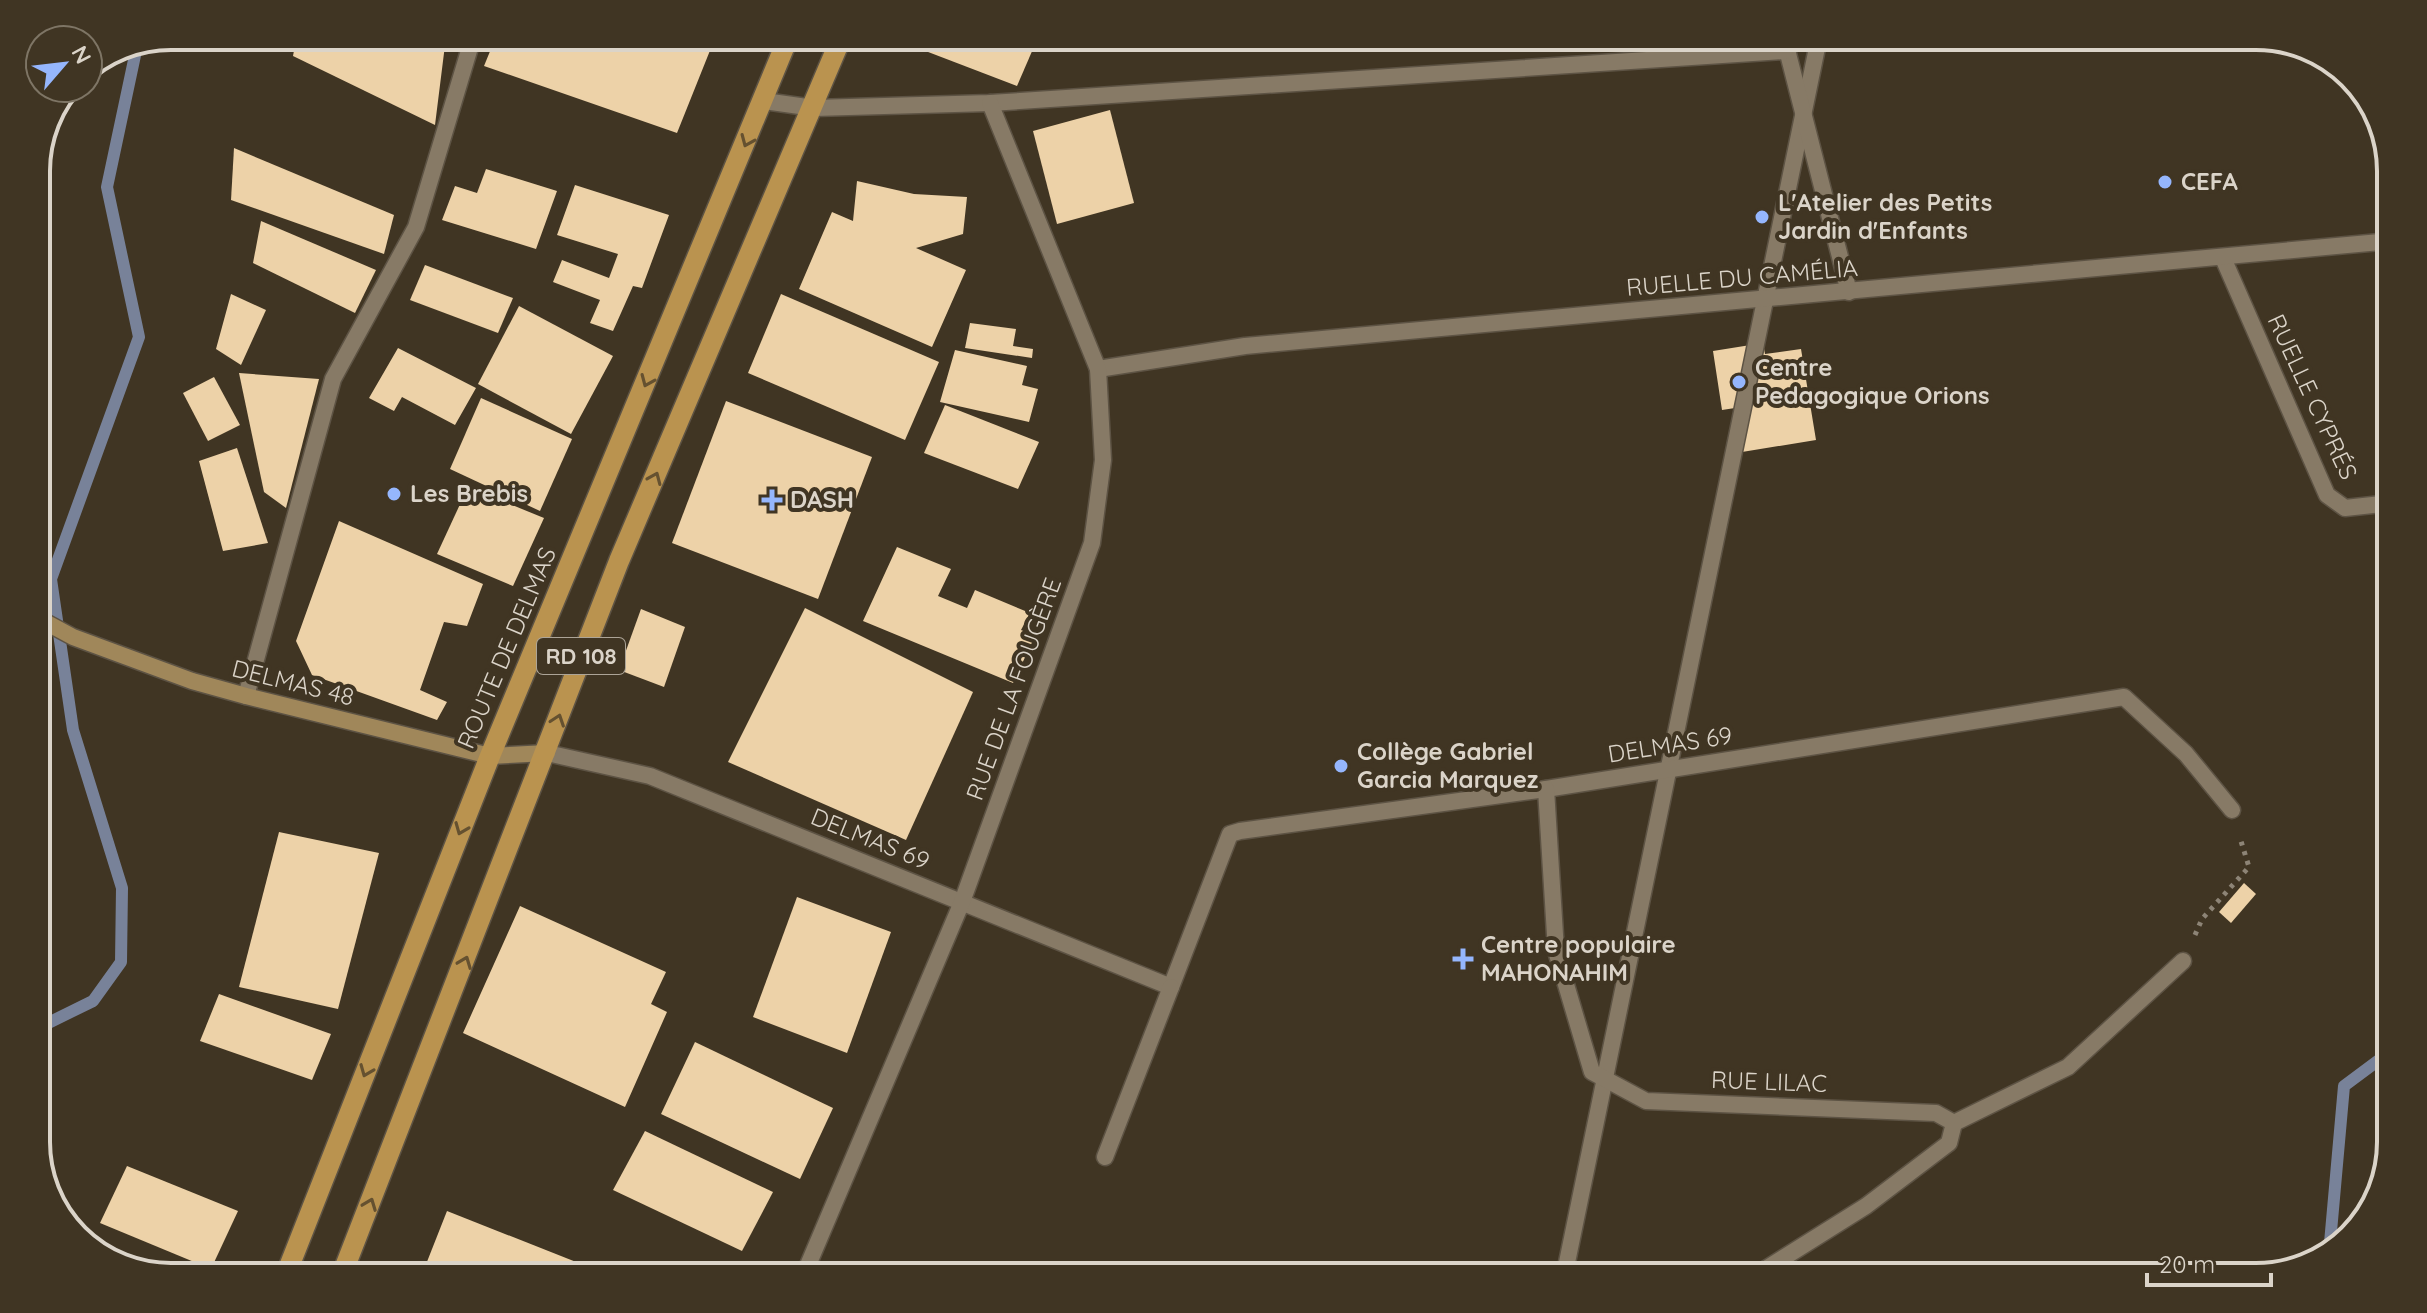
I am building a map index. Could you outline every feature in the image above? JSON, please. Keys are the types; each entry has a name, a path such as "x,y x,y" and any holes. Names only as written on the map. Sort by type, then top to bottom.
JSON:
{"main road":[{"name":"ROUTE DE DELMAS","path":"291,1263 490,756 783,50"},
{"name":"RD 108","path":"347,1263 619,561 836,50"}],"street":[{"path":"246,696 333,379 416,227 469,50"},
{"path":"764,101 814,108 990,103 1703,50"},
{"path":"1786,50 1849,292"},
{"path":"1567,1263 1817,50"},
{"name":"RUE DE LA FOUGÈRE","path":"809,1263 962,902 1092,543 1103,460 1098,369 990,103"},
{"name":"RUELLE DU CAMÉLIA","path":"1098,369 1245,346 2377,242"},
{"name":"RUELLE CYPRÉS","path":"2223,258 2327,495 2345,508 2377,505"},
{"name":"DELMAS 48","path":"50,625 73,637 192,681 246,696 490,756 547,753"},
{"name":"DELMAS 69","path":"1105,1157 1230,834 1546,789 2124,697 2186,754 2232,810"},
{"name":"DELMAS 69","path":"547,753 650,776 1171,987"},
{"name":"RUE LILAC","path":"1546,789 1556,951 1592,1072 1646,1101 1936,1113 1954,1123"},
{"path":"1775,1263 1866,1206 1949,1143 1954,1123 2068,1067 2183,961"}],"path":[{"path":"2183,961 2202,919 2249,867 2232,810"}],"building":[{"path":"294,50 444,50 435,125 293,56"},
{"path":"491,50 710,50 677,133 484,66"},
{"path":"923,50 1033,50 1017,86"},
{"path":"1110,110 1134,203 1057,224 1033,131"},
{"path":"234,148 394,215 384,254 231,200"},
{"path":"486,169 557,191 536,249 442,220 455,186 477,193"},
{"path":"857,181 914,194 967,197 963,234 916,248 966,270 932,347 799,289 832,212 853,221"},
{"path":"575,185 669,215 642,288 633,286 613,331 590,323 600,300 553,282 562,260 609,278 618,254 557,235"},
{"path":"261,221 376,270 355,313 253,263"},
{"path":"425,265 513,298 498,333 410,300"},
{"path":"231,294 266,310 241,365 216,349"},
{"path":"781,294 939,362 905,440 748,373"},
{"path":"519,306 613,356 571,434 478,384"},
{"path":"970,323 1016,329 1013,346 1033,349 1032,358 965,348"},
{"path":"1763,343 1765,354 1801,349 1816,440 1742,452 1735,408 1722,410 1713,351"},
{"path":"398,348 476,388 455,425 402,397 394,411 369,398"},
{"path":"955,350 1027,366 1022,385 1038,389 1029,422 940,402"},
{"path":"239,373 319,379 286,508 264,492"},
{"path":"214,377 240,425 208,441 183,393"},
{"path":"481,398 572,439 540,511 450,469"},
{"name":"DASH","path":"726,401 872,457 818,599 672,543"},
{"path":"945,405 1039,442 1018,489 924,453"},
{"path":"237,448 268,543 223,551 199,461"},
{"path":"468,487 544,518 513,586 437,554"},
{"path":"339,521 483,584 467,626 444,622 420,690 447,702 437,720 312,675 296,641"},
{"path":"897,547 951,569 938,596 967,608 975,590 1030,613 1021,630 1035,636 1013,683 863,621"},
{"path":"805,608 973,692 906,840 728,762"},
{"path":"641,609 685,627 664,687 619,670"},
{"path":"279,832 379,853 338,1009 239,987"},
{"path":"2244,883 2256,894 2231,923 2219,912"},
{"path":"797,897 891,932 847,1053 753,1017"},
{"path":"520,906 666,972 651,1004 667,1012 625,1107 463,1033"},
{"path":"219,994 331,1034 312,1080 200,1041"},
{"path":"695,1042 833,1108 800,1179 661,1114"},
{"path":"645,1131 773,1192 742,1251 613,1190"},
{"path":"127,1166 238,1211 214,1263 197,1263 100,1223"},
{"path":"447,1211 579,1263 427,1263"}],"waterway":[{"path":"50,1022 93,1001 121,962 122,888 73,730 51,579 139,337 107,187 135,56"},
{"path":"2330,1238 2344,1086 2377,1061"}],"place":[{"name":"CEFA","path":"2165,182"},
{"name":"L'Atelier des Petits Jardin d'Enfants","path":"1762,217"},
{"name":"Centre Pedagogique Orions","path":"1739,382"},
{"name":"Les Brebis","path":"394,494"},
{"name":"DASH","path":"772,500"},
{"name":"Collège Gabriel Garcia Marquez","path":"1341,766"},
{"name":"Centre populaire MAHONAHIM","path":"1463,959"}]}
